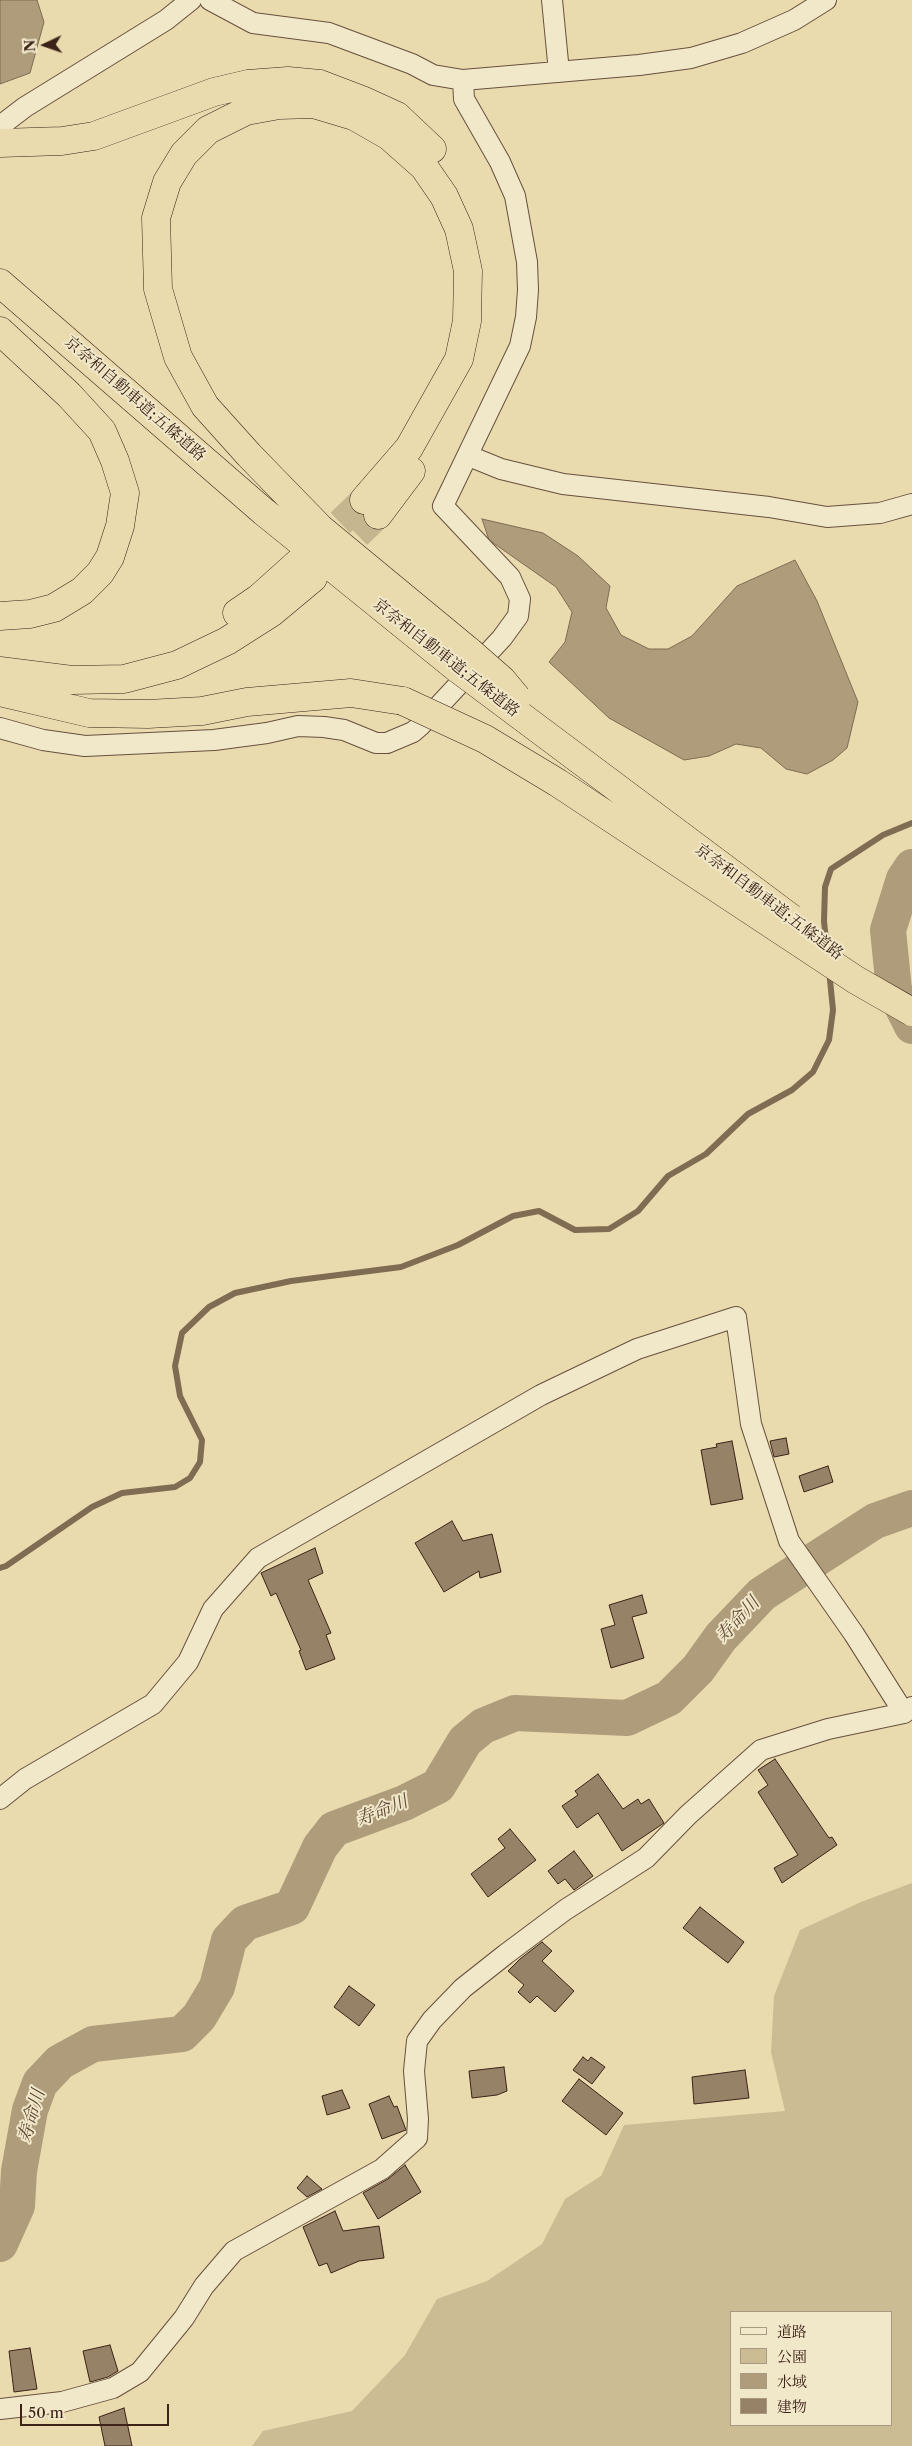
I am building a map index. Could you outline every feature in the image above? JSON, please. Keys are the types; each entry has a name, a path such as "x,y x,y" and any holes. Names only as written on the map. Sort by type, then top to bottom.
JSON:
{"highway":[{"path":"6,137 62,141 94,136 214,92 248,84 288,80 320,84 397,116 433,150 456,179 476,226 485,272 483,319 474,359 450,415 420,460 371,507 409,448 459,359 467,321 468,271 459,229 444,196 424,167 389,136 354,116 314,104 279,105 246,111 208,130 184,154 167,182 156,218 158,289 178,357 205,406 249,455 321,529 464,661"},
{"name":"京奈和自動車道;五條道路","path":"0,283 264,512 464,661 546,736 912,1008"},
{"path":"0,331 69,395 102,431 115,461 124,493 120,526 110,557 100,573 82,591 54,608 30,614 0,616"},
{"path":"0,656 49,666 108,665 167,651 215,629 259,598 305,571 271,613 227,641 177,665 124,679 72,680 0,671"},
{"path":"0,692 36,702 99,713 148,714 202,711 247,702 351,693 402,701 484,739 541,773 856,980 912,1012"}],"street":[{"path":"6,137 25,107 166,20 191,0"},
{"path":"210,0 253,23 329,33 412,64 434,75 463,80 639,66 691,58 742,43 794,20 826,0"},
{"path":"552,0 559,72"},
{"path":"0,728 42,740 85,746 214,740 267,733 298,726 324,726 344,730 376,743 388,743 412,732 502,638 518,616 520,599 510,577 444,506 520,346 526,317 528,290 527,262 515,196 500,162 464,99 463,80"},
{"path":"469,456 501,469 563,484 769,507 827,516 880,513 912,504"},
{"path":"0,1799 25,1779 153,1704 188,1662 212,1609 258,1558 540,1396 637,1349 736,1317 751,1424 789,1541 908,1710 828,1729 761,1750 688,1815 646,1858 565,1910 506,1954 463,1988 432,2020 417,2041 414,2071 418,2119 417,2138 382,2169 234,2251 204,2286 184,2318 140,2372 113,2388 62,2402 0,2409"}],"green space":[{"path":"912,1883 912,2446 252,2446 263,2431 352,2411 405,2355 437,2299 487,2281 542,2244 565,2199 601,2176 624,2125 785,2111 771,2052 774,1996 800,1930 861,1902"}],"water":[{"path":"0,0 37,0 44,22 30,73 0,84"},
{"path":"482,519 543,533 578,556 610,586 606,608 621,635 649,649 668,649 692,636 737,586 795,560 817,601 858,702 847,748 833,760 807,774 786,769 761,748 736,744 709,756 684,760 609,718 549,662 565,642 572,612 556,587 489,540"}],"building":[{"path":"786,1438 789,1454 774,1457 770,1441"},
{"path":"732,1441 743,1499 711,1505 701,1450 717,1447 716,1444"},
{"path":"828,1466 833,1482 804,1492 799,1476"},
{"path":"452,1521 463,1541 492,1534 501,1572 480,1578 479,1571 444,1592 415,1543"},
{"path":"315,1548 323,1573 308,1580 331,1633 326,1635 335,1659 306,1670 299,1651 301,1650 276,1593 271,1596 261,1573"},
{"path":"642,1595 647,1613 632,1617 644,1658 611,1668 601,1629 615,1625 609,1605"},
{"path":"775,1759 829,1838 832,1837 837,1845 782,1883 774,1868 798,1855 758,1792 768,1785 758,1770"},
{"path":"598,1774 623,1809 638,1799 641,1804 649,1799 664,1823 622,1851 598,1813 577,1828 562,1806 578,1795 575,1791"},
{"path":"510,1829 536,1860 488,1897 471,1874 505,1848 498,1839"},
{"path":"574,1851 593,1876 574,1890 565,1879 558,1884 548,1871"},
{"path":"700,1907 744,1942 728,1963 683,1928"},
{"path":"542,1942 552,1951 542,1961 574,1991 555,2012 537,1996 530,2003 518,1992 524,1985 508,1971"},
{"path":"349,1986 375,2005 359,2026 334,2007"},
{"path":"583,2057 588,2061 591,2057 605,2067 592,2084 573,2070"},
{"path":"504,2067 507,2091 497,2095 472,2098 469,2071"},
{"path":"745,2070 749,2098 694,2104 692,2077"},
{"path":"579,2079 623,2113 606,2135 562,2101"},
{"path":"342,2090 350,2108 327,2115 322,2096"},
{"path":"389,2096 394,2107 397,2106 406,2130 382,2139 369,2104"},
{"path":"405,2165 421,2192 378,2219 363,2193 388,2179"},
{"path":"307,2176 322,2189 307,2197 297,2188"},
{"path":"335,2211 343,2231 379,2226 384,2258 359,2261 331,2273 327,2263 319,2266 303,2227"},
{"path":"110,2345 118,2371 108,2377 90,2382 83,2351"},
{"path":"30,2348 37,2389 14,2392 9,2351"},
{"path":"124,2408 132,2446 105,2446 99,2417"}],"waterway":[{"path":"827,951 824,921 825,887 831,869 883,835 912,823"},
{"name":"寿命川","path":"912,867 904,879 888,930 894,990 912,1026"},
{"path":"0,1568 6,1566 92,1507 122,1493 175,1487 190,1478 200,1462 202,1440 180,1396 175,1366 182,1333 209,1307 235,1293 291,1281 401,1267 458,1245 513,1216 539,1211 575,1230 609,1229 638,1211 668,1176 706,1154 748,1114 792,1090 813,1072 829,1040 833,1010 829,970"},
{"name":"寿命川","path":"0,2244 17,2206 19,2171 30,2110 40,2083 60,2062 93,2044 182,2034 199,2017 217,1987 229,1940 245,1923 292,1907 320,1847 334,1829 404,1803 438,1786 465,1741 483,1726 515,1713 627,1718 669,1698 698,1669 721,1637 762,1594 875,1521 912,1508"}],"tunnel":[{"path":"310,552 364,500"},
{"path":"327,564 378,515"}]}
